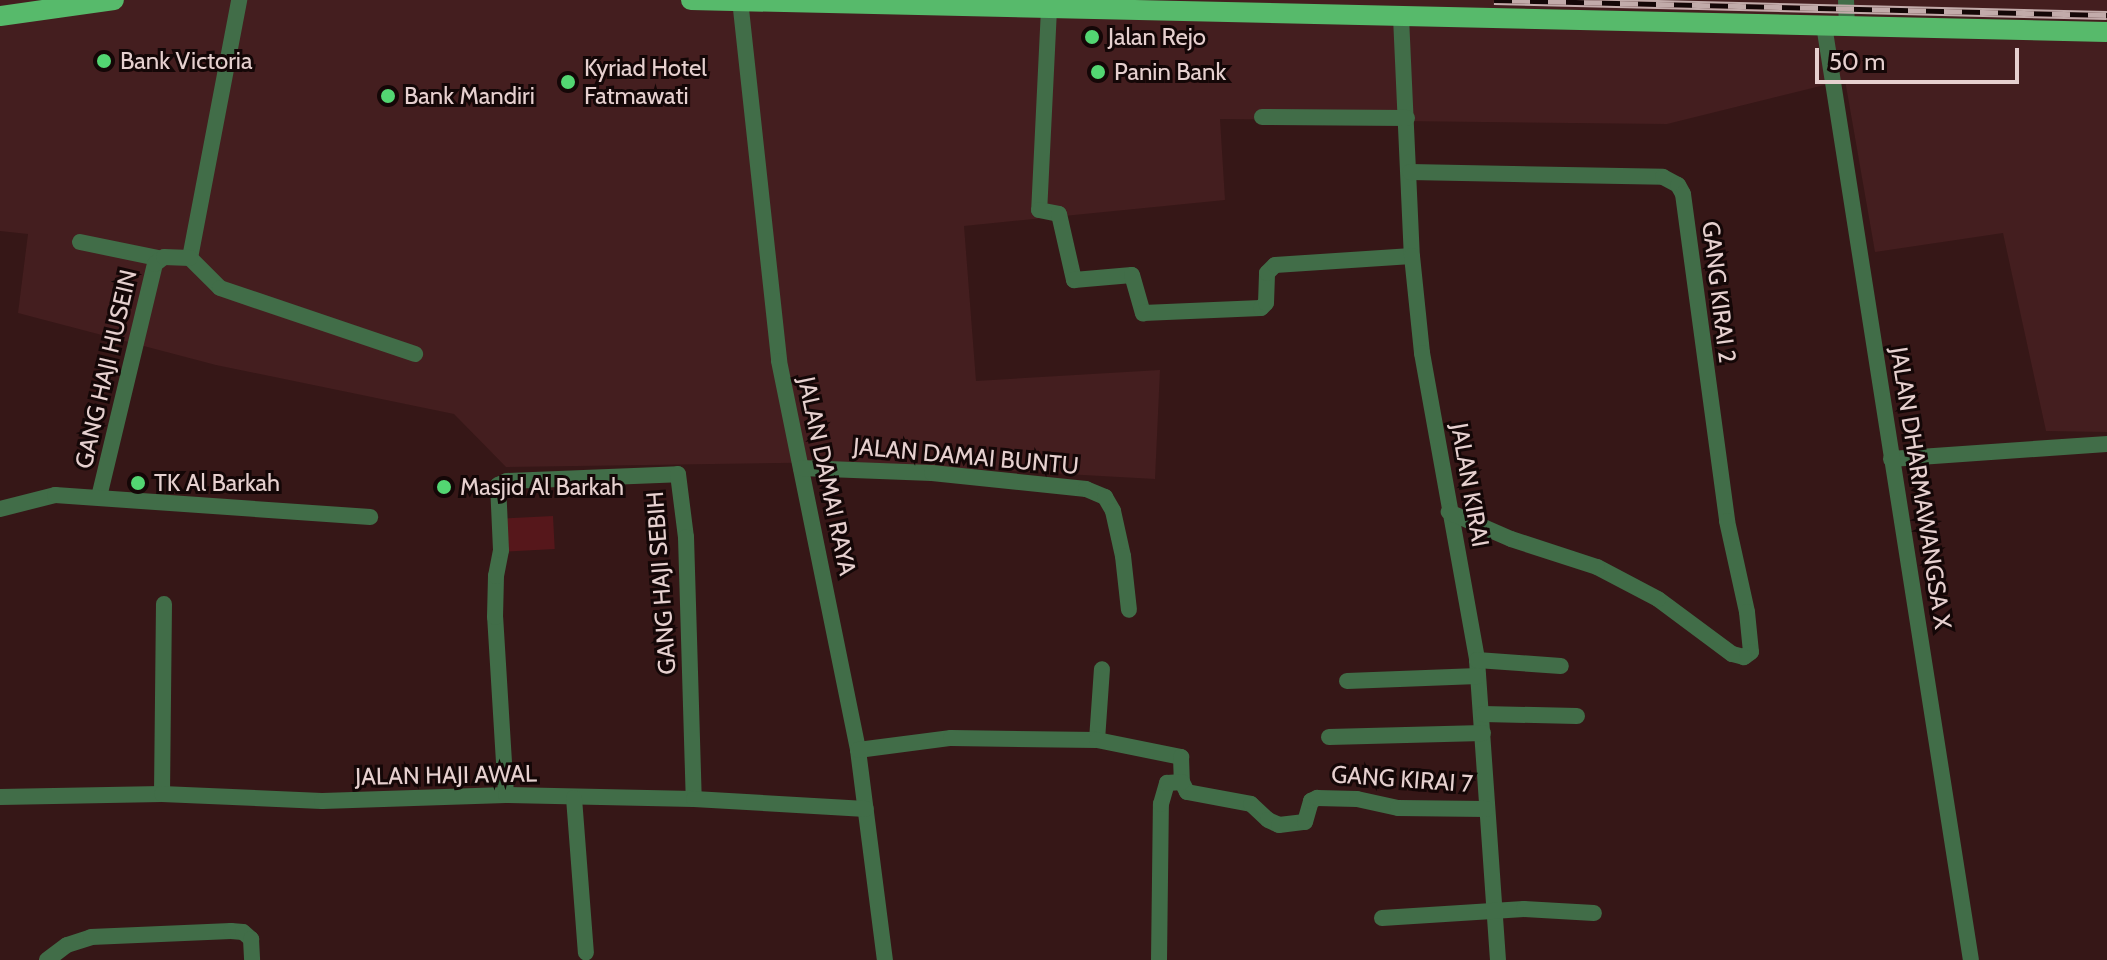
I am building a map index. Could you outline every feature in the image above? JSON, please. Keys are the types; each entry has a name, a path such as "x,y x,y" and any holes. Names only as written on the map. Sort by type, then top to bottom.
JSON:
{"main road":[{"path":"0,16 114,0"},
{"path":"691,0 2107,32"}],"street":[{"path":"239,0 190,258 220,288 415,354"},
{"name":"JALAN DAMAI RAYA","path":"740,0 779,361 858,750 885,960"},
{"path":"1846,0 1847,25"},
{"path":"1049,9 1039,210 1059,214 1074,280 1132,275 1143,313 1261,308 1266,303 1267,273 1271,266 1412,256"},
{"name":"JALAN KIRAI","path":"1401,17 1412,256 1422,353 1449,512 1469,602 1483,714 1486,809 1498,960"},
{"name":"JALAN DHARMAWANGSA X","path":"1824,25 1971,960"},
{"path":"1262,117 1407,118"},
{"name":"GANG KIRAI 2","path":"1410,172 1663,177 1678,185 1683,194 1727,521 1750,635 1748,655 1732,654 1658,599 1597,567 1511,539 1449,512"},
{"path":"80,242 158,258"},
{"name":"GANG HAJI HUSEIN","path":"99,497 158,258 190,258"},
{"path":"1891,459 2107,444"},
{"name":"JALAN DAMAI BUNTU","path":"801,468 932,473 1086,489 1105,497 1113,511 1123,556 1129,610"},
{"name":"GANG HAJI SEBIH","path":"506,795 495,617 496,576 501,550 498,485 507,481 678,474 686,537 694,799"},
{"path":"0,509 55,495 370,517"},
{"path":"162,794 164,604"},
{"path":"1347,681 1477,668 1561,666"},
{"path":"1097,740 1102,669"},
{"path":"1483,714 1577,716"},
{"path":"1329,737 1483,733"},
{"path":"858,750 951,738 1097,740 1181,757 1182,782 1167,783 1161,804 1159,960"},
{"name":"GANG KIRAI 7","path":"1182,782 1187,792 1241,801 1279,825 1305,822 1311,801 1322,797 1357,799 1398,808 1486,809"},
{"name":"JALAN HAJI AWAL","path":"0,797 162,794 322,801 506,795 694,799 866,809"},
{"path":"574,798 586,953"},
{"path":"1382,918 1524,909 1594,913"},
{"path":"47,960 67,945 91,937 231,931 243,932 251,939 252,960"}],"shaded area":[{"path":"0,0 2107,0 2107,432 2046,431 2003,233 1875,252 1845,80 1667,124 1220,119 1225,200 964,226 976,381 1160,370 1155,479 846,462 506,467 454,414 216,365 18,313 28,234 0,231"},
{"path":"553,516 555,549 507,551 505,519"}],"railway":[{"path":"1494,0 2107,15"}],"place":[{"name":"Jalan Rejo","path":"1092,37"},
{"name":"Bank Victoria","path":"104,61"},
{"name":"Panin Bank","path":"1098,72"},
{"name":"Kyriad Hotel Fatmawati","path":"568,82"},
{"name":"Bank Mandiri","path":"388,96"},
{"name":"TK Al Barkah","path":"138,483"},
{"name":"Masjid Al Barkah","path":"444,487"}]}
